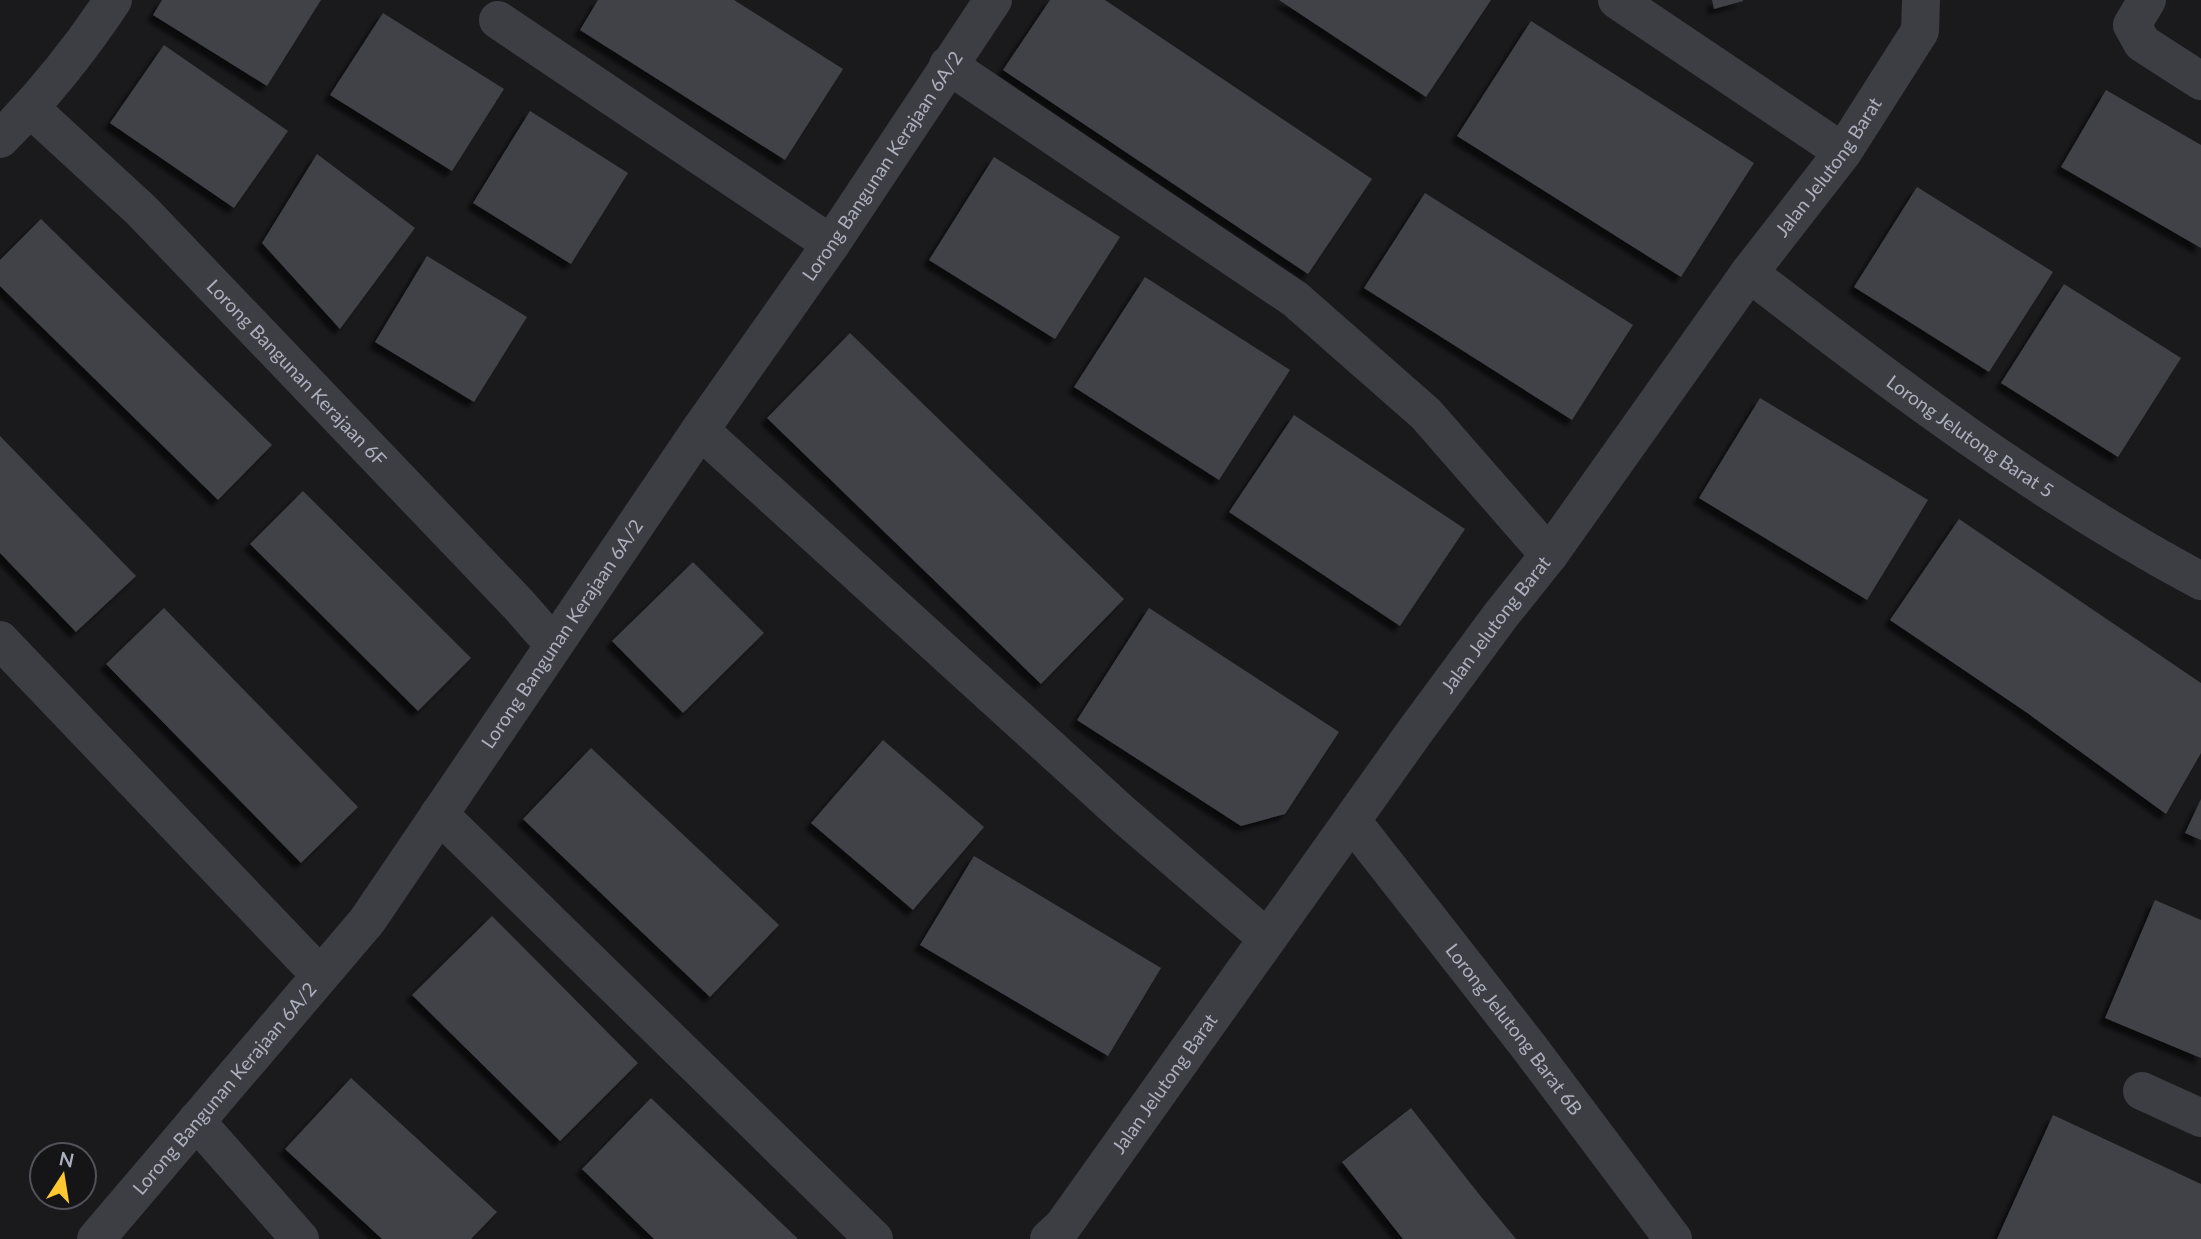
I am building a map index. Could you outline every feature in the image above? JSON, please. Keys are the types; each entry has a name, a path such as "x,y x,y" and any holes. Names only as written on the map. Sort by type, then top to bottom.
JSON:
{"street":[{"path":"0,139 30,108 93,30 113,0"},
{"name":"Lorong Bangunan Kerajaan 6A/2","path":"96,1239 367,921 700,430 831,244 993,0"},
{"path":"1617,0 1843,152"},
{"name":"Jalan Jelutong Barat","path":"1062,1235 1267,938 1416,730 1493,625 1549,555 1749,273 1843,152 1920,31 1921,0"},
{"path":"2147,0 2132,24 2142,43 2201,82"},
{"path":"498,20 831,244"},
{"path":"948,65 1295,299 1426,414 1549,555"},
{"name":"Lorong Bangunan Kerajaan 6F","path":"30,108 141,211 518,604 554,645"},
{"name":"Lorong Jelutong Barat 5","path":"1749,273 1883,377 2014,469 2154,556 2201,581"},
{"path":"700,430 1125,816 1267,938"},
{"path":"0,640 320,975"},
{"path":"439,814 874,1239"},
{"name":"Lorong Jelutong Barat 6B","path":"1352,821 1529,1047 1673,1239"},
{"path":"2142,1091 2201,1118"},
{"path":"196,1121 300,1239"}],"building":[{"path":"162,0 321,0 267,86 153,15"},
{"path":"598,0 734,0 843,69 785,160 580,30"},
{"path":"1050,0 1105,0 1372,179 1308,274 1003,70"},
{"path":"1279,0 1491,0 1426,97"},
{"path":"1712,0 1743,0 1743,1 1714,9"},
{"path":"383,13 504,89 452,171 330,95"},
{"path":"1531,21 1754,163 1681,277 1457,136"},
{"path":"164,45 288,131 234,208 110,123"},
{"path":"2106,90 2201,145 2201,248 2061,167"},
{"path":"530,111 628,173 571,264 473,203"},
{"path":"317,154 415,228 340,329 262,243"},
{"path":"994,157 1120,237 1055,339 929,260"},
{"path":"1917,187 2053,272 1989,372 1854,287"},
{"path":"1425,193 1633,325 1572,420 1364,288"},
{"path":"41,219 272,445 218,500 0,286 0,260"},
{"path":"427,256 527,317 474,402 375,342"},
{"path":"1145,277 1290,370 1219,480 1074,387"},
{"path":"2064,284 2181,358 2118,457 2001,383"},
{"path":"850,333 1124,599 1041,684 767,418"},
{"path":"1760,398 1928,500 1867,600 1699,498"},
{"path":"1294,415 1465,529 1400,626 1229,512"},
{"path":"0,436 136,576 76,632 0,553"},
{"path":"303,491 471,658 418,711 250,544"},
{"path":"1959,519 2201,683 2201,753 2166,814 2026,712 1890,620"},
{"path":"693,562 764,633 683,713 612,641"},
{"path":"164,608 358,807 301,863 106,664"},
{"path":"1149,608 1339,732 1285,814 1241,826 1077,720"},
{"path":"883,740 984,827 913,910 811,823"},
{"path":"591,748 779,925 710,997 523,819"},
{"path":"2201,799 2201,840 2185,833"},
{"path":"974,856 1161,968 1108,1056 920,945"},
{"path":"2155,900 2201,920 2201,1058 2105,1018"},
{"path":"492,916 638,1063 560,1141 412,995"},
{"path":"351,1078 497,1212 471,1239 382,1239 285,1149"},
{"path":"651,1098 798,1239 654,1239 582,1169"},
{"path":"1411,1108 1516,1239 1403,1239 1342,1162"},
{"path":"2053,1115 2201,1184 2201,1239 1997,1239"}]}
